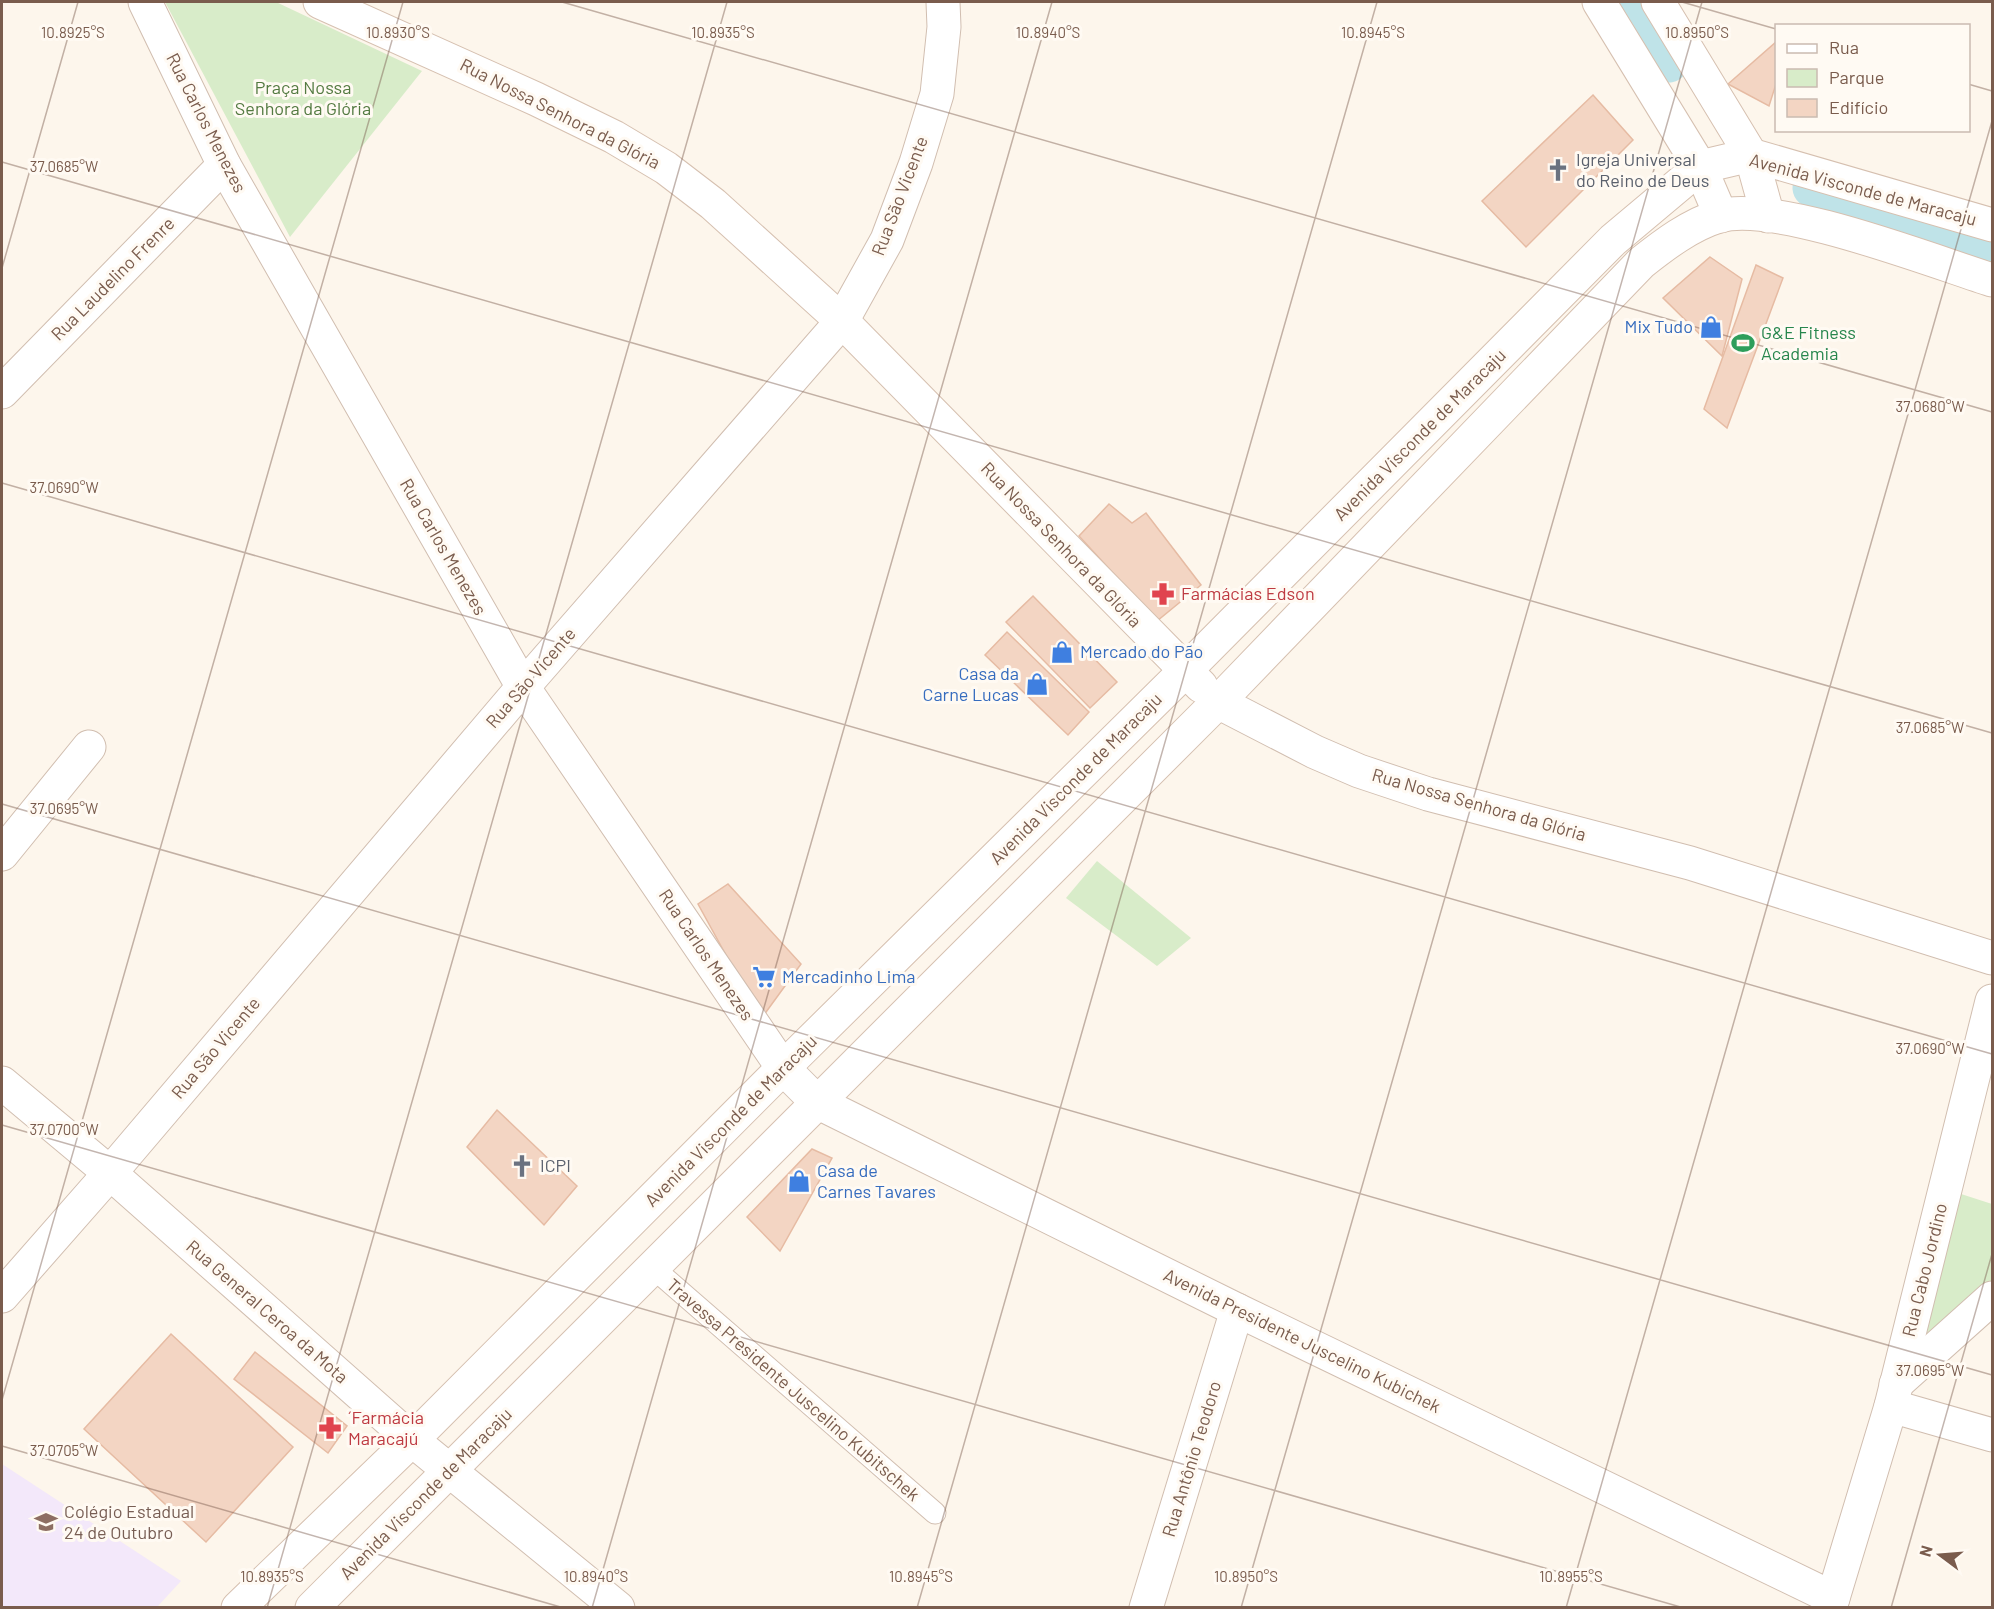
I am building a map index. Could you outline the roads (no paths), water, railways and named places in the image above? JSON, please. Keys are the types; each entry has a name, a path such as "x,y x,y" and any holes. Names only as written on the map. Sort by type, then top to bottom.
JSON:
{"street":[{"name":"Rua Carlos Menezes","path":"145,2 224,165 523,687 783,1068"},
{"name":"Rua São Vicente","path":"2,1296 110,1173 523,687 842,321 887,240 916,164 937,94 944,27 943,2"},
{"path":"1599,2 1700,167 1721,216"},
{"path":"1658,2 1751,155 1768,216"},
{"name":"Rua Nossa Senhora da Glória","path":"339,5 614,137 666,168 713,204 842,321 1218,702 1315,752 1359,771 1428,794 1690,863 1992,958"},
{"name":"Avenida Visconde de Maracaju","path":"238,1608 412,1440 783,1068 1185,671 1613,240 1700,167 1751,155 1992,225"},
{"name":"Rua Laudelino Frenre","path":"2,392 224,165"},
{"name":"Avenida Visconde de Maracaju","path":"312,1608 651,1266 1218,702 1641,263 1694,226 1721,216 1768,216 1809,223 1992,280"},
{"path":"2,854 89,747"},
{"name":"Rua Cabo Jordino","path":"1832,1603 1894,1395 1992,1000"},
{"name":"Avenida Presidente Juscelino Kubichek","path":"783,1068 817,1102 1832,1603"},
{"name":"Rua General Ceroa da Mota","path":"2,1083 110,1173 412,1440 618,1608"},
{"path":"1992,1298 1894,1395 1992,1435"},
{"name":"Rua Antônio Teodoro","path":"1146,1608 1237,1310"}],"lane":[{"name":"Travessa Presidente Juscelino Kubitschek","path":"651,1266 935,1513"}],"waterway":[{"path":"1631,2 1669,63"},
{"path":"1812,188 1992,247"}],"place":[{"name":"Igreja Universal do Reino de Deus","path":"1558,170"},
{"name":"Mix Tudo","path":"1711,327"},
{"name":"G&E Fitness Academia","path":"1743,343"},
{"name":"Farmácias Edson","path":"1163,594"},
{"name":"Mercado do Pão","path":"1062,652"},
{"name":"Casa da Carne Lucas","path":"1037,684"},
{"name":"Mercadinho Lima","path":"764,977"},
{"name":"ICPI","path":"522,1166"},
{"name":"Casa de Carnes Tavares","path":"799,1181"},
{"name":"´Farmácia Maracajú","path":"330,1428"},
{"name":"Colégio Estadual 24 de Outubro","path":"46,1522"}],"park label":[{"name":"Praça Nossa Senhora da Glória","path":"303,98"}]}
